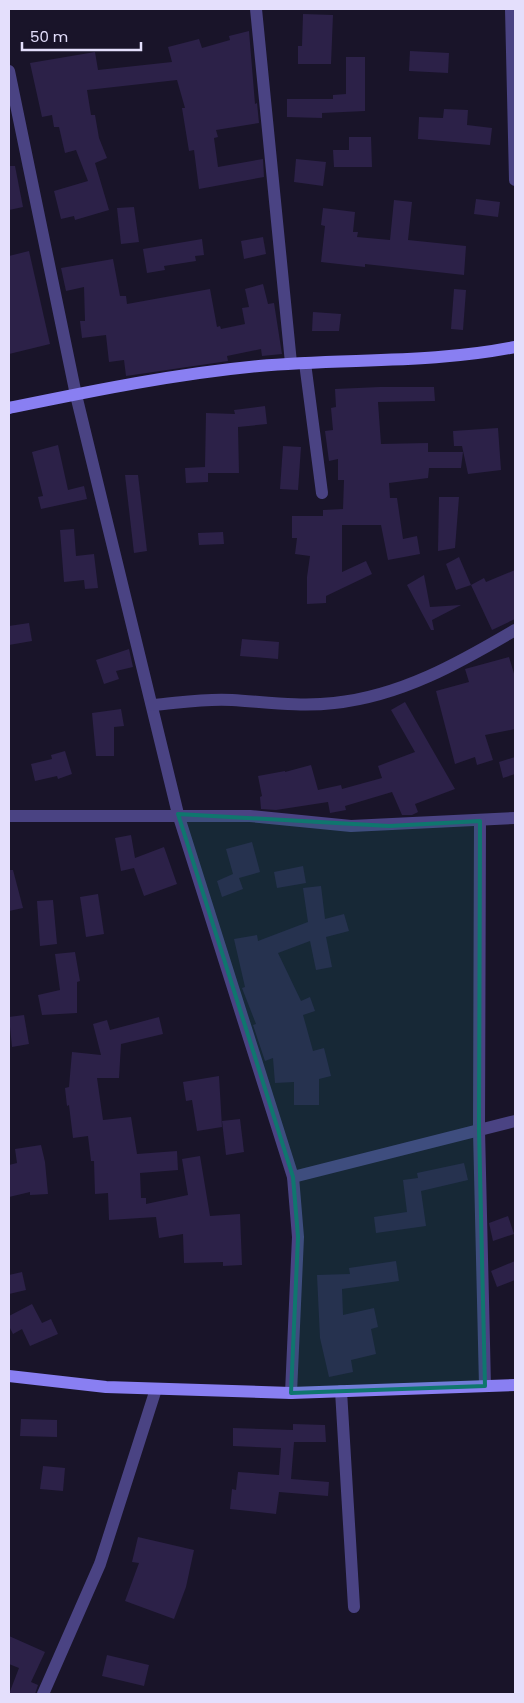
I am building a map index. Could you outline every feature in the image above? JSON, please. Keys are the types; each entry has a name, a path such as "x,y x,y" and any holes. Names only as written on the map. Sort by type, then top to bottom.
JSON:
{"street":[{"path":"256,9 291,363"},
{"path":"511,9 515,180"},
{"path":"9,71 76,395 178,814 293,1177 298,1237 291,1393"},
{"path":"9,408 180,375 291,363 476,355 515,347"},
{"path":"306,363 322,492"},
{"path":"152,705 230,700 333,703 355,700 433,676 515,630"},
{"path":"9,816 178,814 250,816 351,826 515,818"},
{"path":"480,821 479,1130 485,1386"},
{"path":"293,1177 515,1121"},
{"path":"9,1376 106,1387 291,1393 515,1385"},
{"path":"43,1694 100,1564 156,1389"},
{"path":"341,1391 354,1607"}],"highlighted area":[{"path":"178,814 389,826 480,821 479,1130 485,1386 291,1393 298,1237 293,1177"}],"building":[{"path":"303,14 333,15 331,64 298,64 298,46 302,46"},
{"path":"249,31 255,104 257,103 259,123 216,130 218,137 214,138 218,167 263,159 264,177 199,189 194,150 189,151 182,108 185,108 177,80 87,90 91,115 95,115 99,138 107,158 95,163 109,210 75,220 74,216 61,219 54,191 88,181 76,150 65,153 59,127 54,127 52,115 42,117 30,63 95,52 98,70 172,62 168,47 199,39 202,48 230,40 229,36"},
{"path":"410,51 449,53 448,73 409,71"},
{"path":"346,57 365,57 365,111 322,113 322,118 287,117 287,99 333,99 333,95 346,94"},
{"path":"444,109 468,110 467,125 492,128 490,145 418,139 419,117 443,118"},
{"path":"349,137 371,137 372,167 334,167 333,150 349,150"},
{"path":"296,159 326,162 323,186 294,182"},
{"path":"9,166 15,166 23,207 9,210"},
{"path":"476,199 500,202 498,217 474,214"},
{"path":"394,200 412,202 408,240 466,246 464,275 365,264 365,267 321,262 325,226 321,225 323,208 355,212 353,232 358,232 357,237 390,240"},
{"path":"134,207 139,242 121,244 117,208"},
{"path":"263,237 266,254 244,259 241,241"},
{"path":"202,239 204,255 195,256 196,261 164,266 165,270 147,273 143,249"},
{"path":"29,251 50,344 9,354 9,256"},
{"path":"113,259 120,296 126,296 127,304 210,289 217,327 220,326 221,329 245,324 242,308 249,307 245,289 263,284 268,304 274,303 282,354 262,356 261,349 227,356 228,361 126,376 124,360 109,362 106,335 82,338 80,321 85,321 84,287 66,291 61,268"},
{"path":"454,289 466,290 463,330 451,329"},
{"path":"313,312 341,314 339,331 312,331"},
{"path":"434,387 435,401 378,402 381,444 428,443 428,452 463,452 461,468 429,468 428,478 389,483 390,498 397,498 403,539 417,536 420,554 388,560 381,525 342,525 342,572 366,561 372,574 326,596 326,603 307,604 307,577 310,556 295,554 297,538 292,538 292,516 323,516 323,510 343,509 344,480 338,480 338,459 329,461 325,431 333,430 331,408 336,407 335,389"},
{"path":"265,406 267,424 238,427 239,473 208,473 208,482 186,483 185,468 205,467 206,413 235,414 234,410"},
{"path":"498,428 501,470 468,474 462,446 454,446 453,431"},
{"path":"58,445 68,490 84,486 87,499 41,509 38,497 43,496 32,452"},
{"path":"283,446 301,447 298,490 280,489"},
{"path":"125,475 138,475 147,551 134,553"},
{"path":"439,497 459,497 455,548 438,551"},
{"path":"74,529 76,556 94,554 98,588 85,589 84,580 64,582 60,530"},
{"path":"223,532 224,544 199,545 198,533"},
{"path":"459,557 471,585 456,590 446,564"},
{"path":"515,570 515,619 492,630 471,585 484,578 486,582"},
{"path":"424,575 430,607 461,605 432,620 434,630 431,630 407,585"},
{"path":"29,623 32,641 9,645 9,626"},
{"path":"242,639 279,642 278,659 240,656"},
{"path":"129,649 133,667 116,671 119,679 104,684 96,660"},
{"path":"509,657 515,677 515,729 485,735 493,760 477,765 475,757 455,764 436,691 469,682 465,669"},
{"path":"405,702 455,789 415,804 418,812 412,815 402,815 392,792 345,806 346,810 330,813 328,802 276,810 261,809 260,797 262,796 258,776 285,772 311,765 318,790 341,785 342,789 382,778 378,766 415,752 391,710"},
{"path":"121,709 124,726 114,727 114,756 96,756 92,713"},
{"path":"65,751 72,774 58,779 57,776 35,781 31,764 52,759 51,755"},
{"path":"515,757 515,774 503,778 499,762"},
{"path":"131,835 135,858 164,847 177,884 144,896 134,868 121,871 115,838"},
{"path":"252,842 260,872 239,878 243,889 222,897 217,881 233,874 226,849"},
{"path":"303,866 306,883 277,888 274,872"},
{"path":"9,870 13,870 23,908 9,911"},
{"path":"321,886 325,919 344,914 349,931 326,937 332,967 316,970 310,941 278,953 301,1001 310,997 315,1011 303,1015 313,1051 324,1048 331,1076 319,1079 319,1105 294,1105 294,1082 275,1083 273,1058 265,1061 253,1025 256,1024 242,988 245,987 234,939 257,935 258,941 308,922 303,888"},
{"path":"98,894 104,934 86,937 80,897"},
{"path":"53,900 57,944 40,946 37,901"},
{"path":"75,952 80,981 77,982 77,1013 42,1015 38,995 60,990 55,954"},
{"path":"24,1015 29,1044 12,1047 9,1017"},
{"path":"159,1017 163,1034 121,1044 119,1078 97,1078 103,1120 131,1117 137,1154 177,1151 178,1170 140,1173 141,1198 146,1198 146,1204 188,1195 182,1159 200,1156 210,1216 240,1214 242,1265 223,1266 223,1262 184,1263 183,1234 159,1238 156,1217 109,1220 108,1193 95,1194 94,1161 91,1161 88,1136 73,1138 65,1088 69,1087 72,1052 101,1055 93,1024 107,1020 110,1030"},
{"path":"219,1076 222,1127 197,1131 192,1100 186,1101 183,1082"},
{"path":"240,1119 244,1152 226,1155 222,1121"},
{"path":"41,1145 45,1162 48,1194 30,1195 30,1192 9,1197 9,1165 17,1163 15,1149"},
{"path":"464,1163 468,1180 421,1191 426,1226 376,1233 374,1217 407,1212 403,1180 418,1178 417,1173"},
{"path":"508,1216 514,1234 493,1241 489,1223"},
{"path":"396,1261 399,1281 342,1289 343,1315 374,1308 378,1327 371,1329 376,1354 351,1360 353,1372 329,1377 320,1338 317,1275 350,1274 349,1268"},
{"path":"515,1261 515,1280 497,1287 491,1271"},
{"path":"22,1272 26,1290 9,1294 9,1275"},
{"path":"32,1304 42,1323 51,1319 58,1334 30,1346 22,1329 13,1334 9,1326 9,1316"},
{"path":"21,1419 57,1420 57,1437 20,1436"},
{"path":"293,1424 325,1425 326,1442 294,1442 291,1479 329,1482 328,1496 279,1492 276,1514 230,1509 232,1489 236,1490 238,1472 279,1475 281,1448 233,1446 233,1428 293,1430"},
{"path":"43,1466 65,1468 63,1491 40,1489"},
{"path":"138,1537 194,1550 186,1587 174,1619 125,1601 139,1563 132,1562"},
{"path":"9,1636 45,1652 31,1682 38,1685 35,1694 9,1694 19,1668 9,1664"},
{"path":"107,1655 149,1665 144,1686 102,1676"}]}
